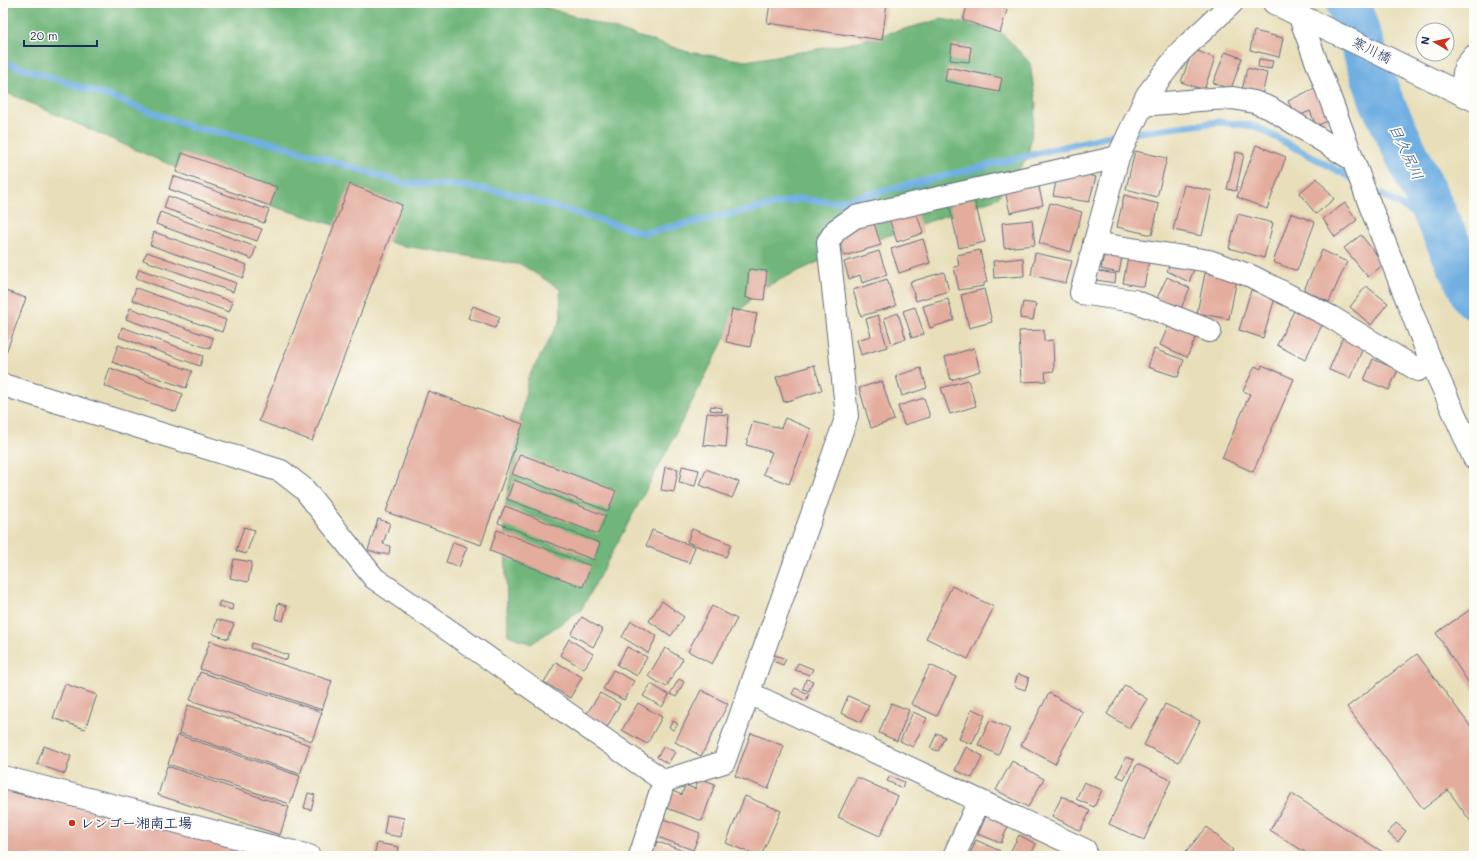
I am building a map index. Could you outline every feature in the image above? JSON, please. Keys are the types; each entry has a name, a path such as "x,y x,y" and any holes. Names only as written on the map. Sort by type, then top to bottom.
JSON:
{"street":[{"path":"1210,331 1134,301 1081,292 1118,157 1147,95 1181,51 1232,3"},
{"name":"寒川橋","path":"1274,3 1468,96"},
{"path":"1304,17 1353,160 1430,359 1474,458"},
{"path":"1468,96 1465,67 1474,56"},
{"path":"1142,105 1219,98 1233,98 1254,102 1270,108 1353,160"},
{"path":"664,781 724,762 847,416 828,242 836,230 855,217 1118,157"},
{"path":"1094,243 1209,261 1250,276 1324,314 1418,370 1430,359"},
{"path":"3,385 281,471 304,489 374,578 664,781"},
{"path":"748,693 1085,850 1086,856"},
{"path":"3,777 309,856"},
{"path":"640,856 664,781"},
{"path":"954,856 979,800"}],"green space":[{"path":"3,3 532,3 688,52 746,61 848,44 942,19 1000,31 1030,63 1036,104 1028,157 997,198 835,254 758,290 736,316 658,468 581,610 531,644 508,635 504,513 528,378 561,319 560,289 522,265 399,245 259,202 152,157 3,91"}],"building":[{"path":"770,3 887,3 882,40 767,23"},
{"path":"968,3 986,3 1007,10 1000,33 963,20"},
{"path":"1254,31 1283,38 1279,57 1250,50"},
{"path":"952,44 971,47 969,62 950,60"},
{"path":"1193,49 1215,58 1204,90 1181,82"},
{"path":"1225,52 1242,58 1231,89 1213,83"},
{"path":"1259,59 1273,61 1271,69 1258,67"},
{"path":"947,67 1002,78 999,92 945,81"},
{"path":"1247,68 1267,73 1261,100 1241,95"},
{"path":"1319,86 1335,118 1316,126 1310,111 1296,117 1288,101"},
{"path":"1256,145 1286,157 1267,209 1237,197"},
{"path":"1135,151 1167,158 1157,197 1126,189"},
{"path":"1236,152 1244,154 1236,191 1227,189"},
{"path":"182,153 277,187 270,206 176,172"},
{"path":"1070,171 1096,177 1089,202 1053,196 1057,177"},
{"path":"173,176 269,210 264,223 169,189"},
{"path":"1317,178 1334,199 1316,214 1299,193"},
{"path":"1037,179 1043,205 1010,213 1004,186"},
{"path":"350,184 402,205 312,441 259,421"},
{"path":"1184,185 1212,191 1202,236 1173,230"},
{"path":"1124,195 1159,204 1152,235 1117,227"},
{"path":"168,196 262,229 257,241 164,208"},
{"path":"974,198 985,242 959,248 949,204"},
{"path":"1050,203 1082,212 1071,252 1039,243"},
{"path":"1345,203 1357,220 1335,237 1323,219"},
{"path":"916,211 923,233 897,242 889,219"},
{"path":"160,212 256,247 252,259 156,224"},
{"path":"1291,213 1315,222 1297,271 1273,262"},
{"path":"1238,214 1273,223 1264,258 1229,248"},
{"path":"873,220 881,245 844,256 836,231"},
{"path":"1032,220 1035,245 1004,248 1002,223"},
{"path":"154,232 247,265 243,278 150,245"},
{"path":"1361,235 1384,264 1368,277 1344,248"},
{"path":"923,239 930,263 899,273 891,249"},
{"path":"1105,248 1123,252 1119,273 1101,269"},
{"path":"980,250 987,282 984,283 984,286 959,290 954,267 959,266 957,255"},
{"path":"1322,250 1347,262 1329,302 1304,290"},
{"path":"879,251 887,275 862,283 860,275 849,279 844,262"},
{"path":"1129,251 1150,255 1144,287 1123,283"},
{"path":"147,252 236,283 233,292 143,260"},
{"path":"1035,253 1072,261 1066,283 1031,275"},
{"path":"1174,257 1195,267 1189,282 1167,271"},
{"path":"1023,258 1024,276 994,278 993,261"},
{"path":"139,269 233,302 229,312 136,278"},
{"path":"749,269 767,271 764,300 746,298"},
{"path":"1098,271 1116,274 1115,283 1096,280"},
{"path":"944,272 949,291 916,301 910,282"},
{"path":"1205,273 1237,279 1229,319 1197,313"},
{"path":"1167,277 1190,288 1181,308 1157,298"},
{"path":"887,279 896,306 861,316 853,290"},
{"path":"1366,286 1388,303 1371,325 1350,307"},
{"path":"136,288 226,320 222,332 132,300"},
{"path":"984,289 992,322 969,328 961,295"},
{"path":"3,290 26,298 4,358 3,358"},
{"path":"1251,290 1275,298 1263,338 1239,330"},
{"path":"948,299 954,320 930,328 923,306"},
{"path":"1023,302 1036,304 1033,320 1020,318"},
{"path":"473,306 500,317 495,328 468,318"},
{"path":"915,307 924,334 912,338 903,311"},
{"path":"130,308 213,338 210,349 126,319"},
{"path":"732,309 757,314 750,347 726,342"},
{"path":"1295,309 1323,323 1305,360 1277,345"},
{"path":"898,313 906,339 892,344 884,318"},
{"path":"878,315 887,347 861,355 857,340 871,336 866,319"},
{"path":"1170,322 1197,335 1187,357 1160,345"},
{"path":"122,327 203,356 200,366 119,337"},
{"path":"1044,330 1044,341 1053,340 1054,371 1045,372 1046,381 1021,382 1019,331"},
{"path":"1343,337 1364,346 1350,378 1329,370"},
{"path":"118,345 192,371 186,388 112,362"},
{"path":"974,348 980,371 951,380 945,357"},
{"path":"1154,349 1184,360 1178,377 1148,367"},
{"path":"1373,359 1398,370 1389,390 1364,380"},
{"path":"814,365 822,390 784,402 776,377"},
{"path":"1262,365 1294,379 1253,472 1222,458 1250,394 1243,391 1255,366 1261,369"},
{"path":"110,368 183,394 176,412 104,386"},
{"path":"921,368 927,388 902,396 896,376"},
{"path":"968,380 976,406 950,414 941,388"},
{"path":"882,381 894,420 871,428 859,388"},
{"path":"428,391 523,424 481,545 386,512"},
{"path":"924,398 930,417 904,425 898,406"},
{"path":"711,406 722,408 722,412 710,410"},
{"path":"707,413 729,415 726,447 703,445"},
{"path":"785,418 811,429 789,484 763,474 772,452 746,445 753,421 781,428"},
{"path":"520,454 616,491 608,511 512,474"},
{"path":"682,466 699,470 695,486 679,483"},
{"path":"665,467 678,469 674,492 661,490"},
{"path":"706,469 739,482 732,498 700,485"},
{"path":"514,480 606,516 598,534 507,499"},
{"path":"505,506 600,543 594,560 498,523"},
{"path":"378,519 390,523 383,544 390,546 389,554 381,554 368,550"},
{"path":"244,527 255,530 246,554 236,551"},
{"path":"692,529 731,544 726,557 687,542"},
{"path":"497,530 591,566 583,587 490,551"},
{"path":"652,530 695,547 689,563 646,546"},
{"path":"453,542 467,547 459,567 446,562"},
{"path":"234,559 252,562 248,582 230,578"},
{"path":"952,586 994,607 968,659 926,638"},
{"path":"220,601 233,605 232,610 218,606"},
{"path":"662,601 684,617 671,636 649,621"},
{"path":"278,603 287,606 283,621 275,619"},
{"path":"712,606 737,619 712,664 688,651"},
{"path":"1474,607 1474,691 1436,633"},
{"path":"582,617 603,630 593,647 571,634"},
{"path":"217,619 234,624 228,639 213,634"},
{"path":"631,621 657,636 648,653 622,637"},
{"path":"569,639 593,654 584,669 560,655"},
{"path":"210,641 332,681 322,710 200,669"},
{"path":"252,643 288,655 287,660 251,648"},
{"path":"627,647 647,657 637,676 617,665"},
{"path":"665,648 683,659 666,687 648,676"},
{"path":"772,654 786,659 783,665 770,660"},
{"path":"1417,654 1474,731 1474,826 1448,790 1423,809 1347,707"},
{"path":"556,662 582,677 570,698 544,682"},
{"path":"798,663 813,669 810,675 795,670"},
{"path":"930,665 956,677 937,716 911,704"},
{"path":"613,670 634,681 624,700 603,689"},
{"path":"200,672 322,712 312,741 190,700"},
{"path":"1018,674 1029,678 1025,690 1014,686"},
{"path":"679,679 684,682 676,697 670,694"},
{"path":"806,679 813,681 809,691 803,689"},
{"path":"65,684 97,695 85,729 53,718"},
{"path":"651,684 669,695 662,707 643,696"},
{"path":"1125,685 1147,699 1129,728 1107,714"},
{"path":"795,688 809,694 806,701 792,694"},
{"path":"701,690 728,704 701,756 675,742"},
{"path":"600,693 620,704 607,727 586,715"},
{"path":"1049,693 1083,712 1055,764 1021,745"},
{"path":"848,696 869,705 861,722 841,713"},
{"path":"638,703 662,717 647,744 622,730"},
{"path":"891,703 909,710 897,741 879,733"},
{"path":"1165,704 1200,721 1179,762 1144,745"},
{"path":"188,705 310,745 300,774 179,733"},
{"path":"972,709 985,715 972,744 959,739"},
{"path":"913,712 927,718 913,747 900,741"},
{"path":"990,720 1010,729 998,755 978,745"},
{"path":"673,721 678,724 673,730 669,727"},
{"path":"751,733 784,746 768,789 735,776"},
{"path":"937,733 945,737 938,751 930,748"},
{"path":"178,735 300,776 290,804 168,764"},
{"path":"44,746 71,756 65,774 37,764"},
{"path":"664,746 675,752 668,764 657,757"},
{"path":"966,747 983,756 972,778 955,770"},
{"path":"1126,757 1134,760 1124,779 1117,776"},
{"path":"1012,761 1044,779 1028,807 996,790"},
{"path":"1137,764 1171,780 1144,840 1109,824"},
{"path":"167,766 289,807 280,835 158,795"},
{"path":"890,776 904,782 902,788 887,781"},
{"path":"857,777 898,796 880,836 838,817"},
{"path":"699,778 715,784 702,821 664,807 670,790 682,795 685,785 695,789"},
{"path":"1084,782 1102,790 1094,807 1076,799"},
{"name":"レンゴー湘南工場","path":"3,790 276,855 276,856 3,856"},
{"path":"308,793 315,795 311,810 304,808"},
{"path":"1292,794 1389,856 1311,856 1270,830"},
{"path":"745,796 781,811 761,856 757,856 726,843"},
{"path":"1062,796 1090,811 1080,831 1052,816"},
{"path":"987,814 1009,824 1001,843 978,834"},
{"path":"387,815 404,818 401,837 384,834"},
{"path":"661,818 700,833 693,850 655,836"},
{"path":"1396,823 1406,831 1398,842 1388,833"},
{"path":"1207,827 1233,850 1228,856 1182,856"},
{"path":"1019,835 1036,844 1030,856 1008,856"},
{"path":"652,840 693,854 692,856 646,856"},
{"path":"976,840 1000,851 997,856 969,856"},
{"path":"377,843 399,847 397,856 374,856"},
{"path":"431,851 447,856 430,856"}],"waterway":[{"name":"目久尻川","path":"1348,3 1381,100 1474,297"},
{"path":"3,62 109,96 191,127 277,144 403,183 456,185 508,193 644,233 800,199 837,202 1109,136 1218,122 1255,126 1355,180"},
{"path":"1370,188 1442,229"}],"place":[{"name":"レンゴー湘南工場","path":"72,823"}]}
